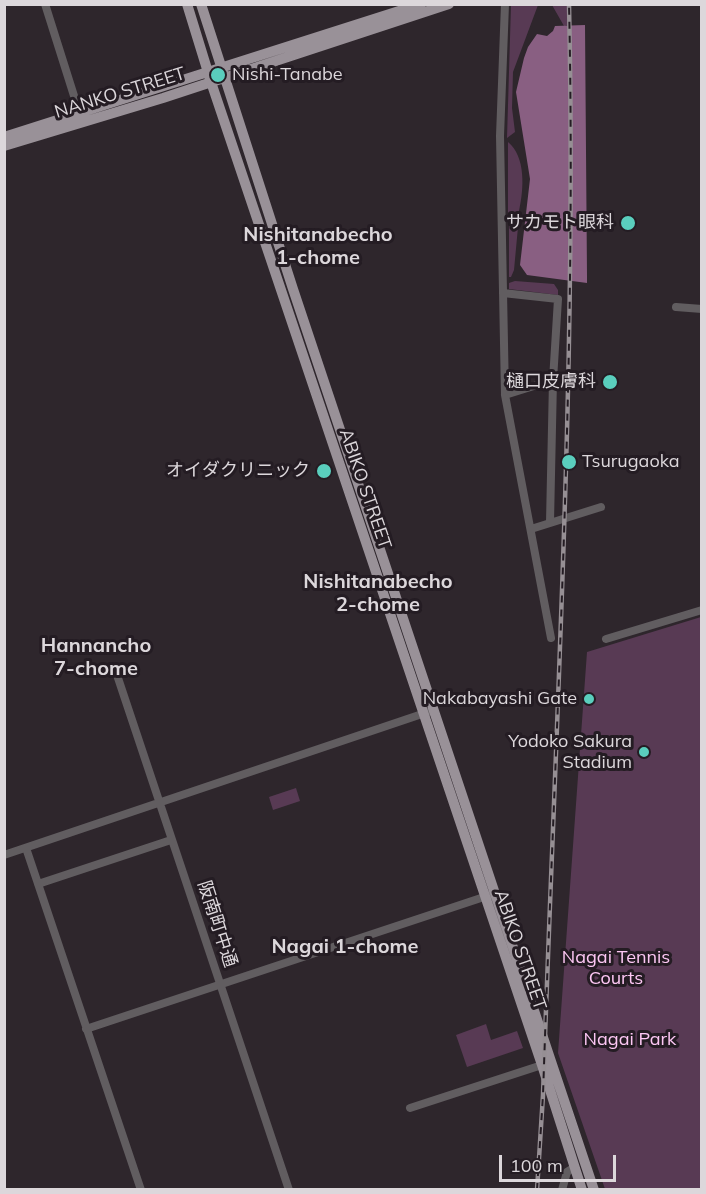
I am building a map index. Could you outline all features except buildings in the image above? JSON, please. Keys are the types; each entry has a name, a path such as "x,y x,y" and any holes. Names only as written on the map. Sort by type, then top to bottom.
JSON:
{"main road":[{"name":"ABIKO STREET","path":"187,4 209,78 594,1190"},
{"name":"ABIKO STREET","path":"201,4 428,712"},
{"name":"NANKO STREET","path":"4,146 421,4"},
{"name":"NANKO STREET","path":"222,73 449,4"},
{"name":"NANKO STREET","path":"4,137 81,118"},
{"name":"ABIKO STREET","path":"490,895 582,1190"}],"street":[{"path":"45,4 81,118"},
{"path":"505,4 500,136 505,395 551,638"},
{"path":"503,293 558,299 553,380 550,522"},
{"path":"676,307 702,309"},
{"path":"505,395 553,380"},
{"path":"531,529 601,507"},
{"path":"606,639 702,610"},
{"name":"阪南町中通","path":"115,669 289,1190"},
{"path":"4,855 428,712"},
{"path":"38,884 171,840"},
{"path":"26,848 141,1190"},
{"path":"86,1029 490,895"},
{"path":"410,1108 542,1065"},
{"path":"562,1190 567,1172 574,1167"}],"green space":[{"path":"511,5 538,5 513,72 512,108 515,132 507,138"},
{"path":"552,5 567,5 568,25 564,26"},
{"path":"508,142 514,148 521,165 522,193 519,211 508,217"},
{"path":"509,221 516,223 518,227 514,270 511,277 509,277"},
{"path":"515,281 554,284 558,295 509,289 509,283"},
{"name":"Nagai Park","path":"701,617 701,1189 605,1189 558,1053 587,652"},
{"path":"296,788 300,801 273,810 269,797"},
{"path":"486,1024 491,1040 517,1031 523,1048 467,1067 456,1035"}],"shaded area":[{"path":"585,25 587,283 527,275 520,265 530,179 516,92 524,58 537,34 547,36 555,26"}],"railway":[{"path":"537,1190 543,1095 564,550 570,277 569,4"}],"place":[{"name":"Nishi-Tanabe","path":"218,75"},
{"name":"サカモト眼科","path":"628,223"},
{"name":"樋口皮膚科","path":"610,382"},
{"name":"Tsurugaoka","path":"569,462"},
{"name":"オイダクリニック","path":"324,471"},
{"name":"Nakabayashi Gate","path":"589,699"},
{"name":"Yodoko Sakura Stadium","path":"644,752"}],"district":[{"name":"Nishitanabecho 1-chome","path":"318,246"},
{"name":"Nishitanabecho 2-chome","path":"378,594"},
{"name":"Hannancho 7-chome","path":"96,658"},
{"name":"Nagai 1-chome","path":"345,947"}],"park label":[{"name":"Nagai Tennis Courts","path":"616,968"}]}
